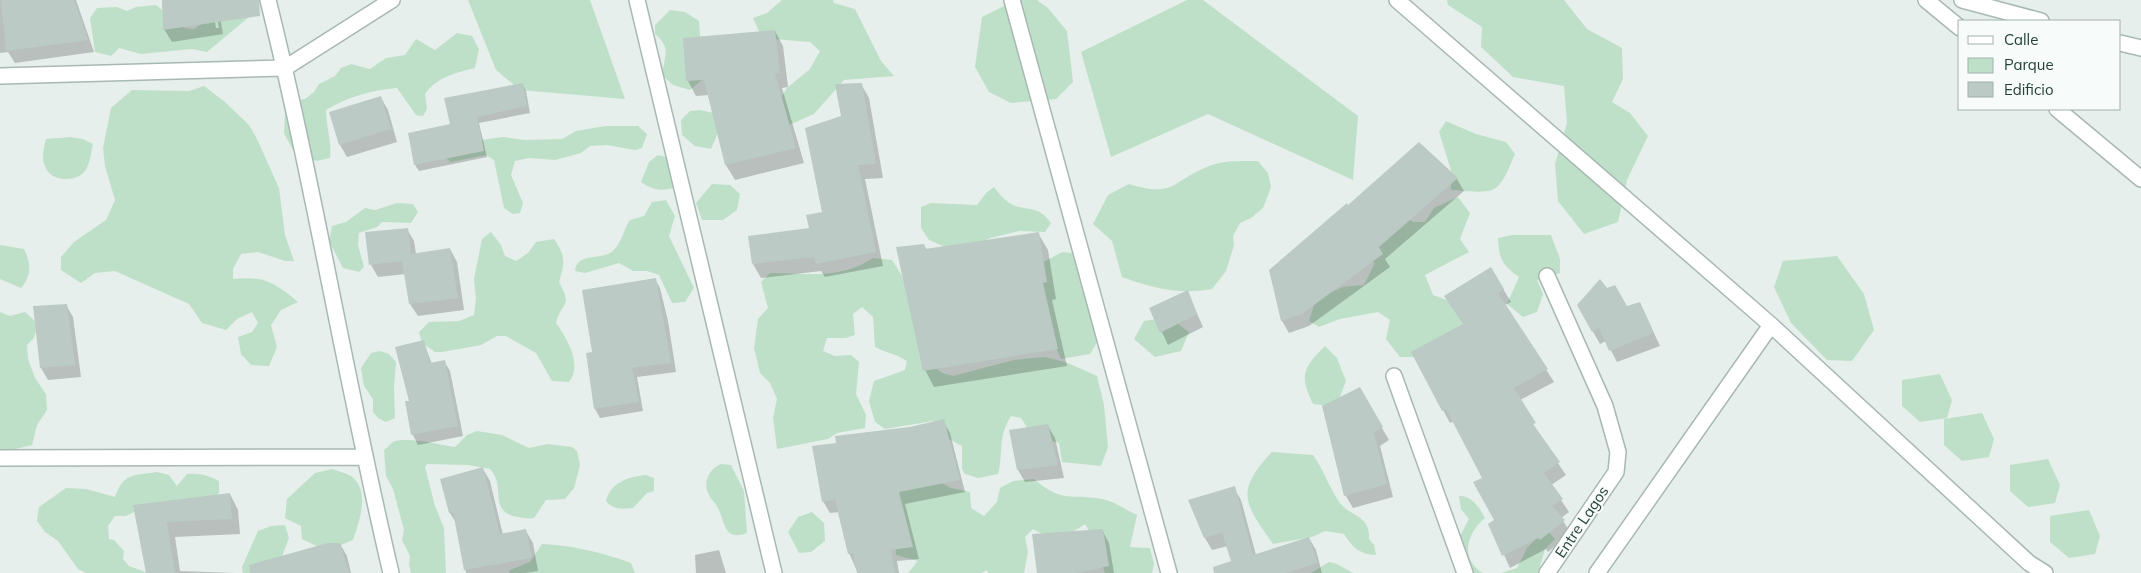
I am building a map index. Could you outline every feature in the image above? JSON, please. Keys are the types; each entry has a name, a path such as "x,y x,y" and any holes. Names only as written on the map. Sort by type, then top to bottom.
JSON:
{"street":[{"path":"268,0 285,68 363,457 391,573"},
{"path":"0,76 285,68 392,0"},
{"path":"637,0 774,573"},
{"path":"1012,0 1169,573"},
{"path":"1397,0 1771,325 2029,563 2045,573"},
{"path":"1926,0 1958,26"},
{"path":"1962,0 2037,20"},
{"path":"2121,43 2141,48"},
{"path":"2058,110 2141,179"},
{"name":"Entre Lagos","path":"1547,276 1605,406 1618,452 1616,472 1547,573"},
{"path":"1597,573 1771,325"},
{"path":"1394,376 1465,573"},
{"path":"0,458 363,457"}],"green space":[{"path":"468,0 590,0 625,99 520,90 496,70"},
{"path":"782,0 833,0 834,3 855,9 881,61 894,76 844,80 814,114 780,129 774,109 787,88 810,69 820,51 810,42 762,38 753,18 767,13"},
{"path":"1016,0 1037,0 1048,8 1067,31 1073,82 1056,99 1011,103 989,92 975,67 982,17"},
{"path":"1187,0 1203,0 1358,116 1353,180 1208,114 1111,157 1081,52"},
{"path":"1447,0 1564,0 1587,29 1622,48 1623,79 1612,102 1630,113 1648,136 1627,180 1618,222 1584,234 1558,201 1555,164 1567,123 1564,86 1513,77 1481,47 1482,27 1448,5"},
{"path":"156,5 185,28 194,29 207,20 255,12 207,52 192,49 141,54 119,48 111,56 95,52 90,18 97,8 117,7 127,11 136,7"},
{"path":"670,10 685,12 699,21 703,79 690,90 673,85 662,75 666,53 664,44 655,34 655,25"},
{"path":"457,33 472,36 479,49 475,68 447,76 435,83 425,94 427,109 423,116 416,115 397,88 378,90 360,95 326,110 330,158 317,161 296,156 284,133 285,111 295,101 305,99 314,92 319,84 335,76 341,68 351,64 370,69 386,58 405,55 416,39 435,50"},
{"path":"204,86 225,102 249,125 279,188 285,235 294,261 285,261 258,252 241,254 233,269 233,279 244,278 268,282 298,302 281,310 271,325 277,347 269,366 251,365 241,354 238,337 252,332 258,323 252,312 237,319 226,330 202,323 189,304 115,271 95,273 81,283 61,270 61,257 74,242 106,220 115,200 105,166 103,148 111,108 132,90 189,91"},
{"path":"700,110 714,113 718,133 711,149 695,146 682,135 681,120 690,111"},
{"path":"1446,121 1476,134 1506,142 1515,154 1499,185 1487,191 1478,192 1451,190 1451,170 1439,132"},
{"path":"605,126 638,126 647,134 642,148 635,150 607,145 590,146 581,153 555,160 529,158 515,161 511,175 523,203 520,213 513,214 504,208 494,160 486,155 451,162 446,158 481,140 503,137 525,140 562,139 576,131"},
{"path":"70,137 83,139 93,144 89,162 85,171 76,178 57,178 48,171 43,160 46,139"},
{"path":"658,155 669,158 679,186 659,190 641,182 649,162"},
{"path":"1258,161 1268,173 1271,187 1263,208 1251,218 1240,223 1233,236 1234,245 1226,271 1212,289 1177,291 1122,277 1112,241 1093,224 1108,195 1129,184 1145,188 1166,188 1199,170 1217,163"},
{"path":"712,184 730,185 740,194 737,210 723,220 702,220 696,203"},
{"path":"994,187 1003,198 1015,206 1038,211 1042,214 1051,223 1045,232 1019,231 990,238 971,248 954,251 929,240 921,228 921,207 931,203 977,205 987,192"},
{"path":"1458,197 1470,213 1460,239 1469,252 1425,275 1433,295 1458,304 1477,330 1460,326 1420,357 1400,357 1386,339 1390,320 1378,312 1340,319 1319,327 1309,321 1316,299 1343,287 1364,285 1375,263 1356,253 1390,207 1413,222 1425,222 1434,208"},
{"path":"666,200 675,216 669,236 694,288 685,302 672,303 659,275 647,271 633,271 619,263 585,273 575,271 579,262 584,259 605,255 614,250 630,220 644,216 652,202"},
{"path":"397,203 413,204 418,212 411,223 382,222 377,227 359,233 358,245 364,267 359,272 343,268 329,241 332,226 346,222 365,208 375,210"},
{"path":"491,232 501,245 505,256 516,261 528,253 536,242 554,239 561,250 563,264 559,282 566,300 556,323 569,344 574,360 573,375 569,382 552,381 536,353 506,336 497,336 481,345 442,352 435,352 422,343 419,332 429,322 459,321 474,315 476,299 474,279 482,239"},
{"path":"1512,235 1551,235 1560,259 1560,273 1537,280 1543,294 1537,312 1523,317 1507,304 1519,277 1502,261 1498,245 1498,238"},
{"path":"0,245 24,249 29,264 29,274 21,288 0,279"},
{"path":"1062,252 1073,253 1099,299 1108,324 1090,354 1061,359 1046,313 1040,264"},
{"path":"1837,256 1864,294 1874,330 1852,361 1827,360 1791,323 1774,287 1783,261"},
{"path":"873,258 892,260 914,295 925,359 942,373 953,376 1014,360 1045,357 1068,363 1097,376 1104,405 1108,447 1101,466 1062,462 1059,443 1032,435 1021,418 1011,416 1002,438 998,474 978,478 965,474 962,469 962,446 947,438 933,421 885,429 875,422 869,401 874,381 905,370 907,361 875,347 873,317 862,307 853,314 855,335 846,338 827,338 823,351 835,356 851,355 859,362 856,394 866,415 865,428 837,433 828,439 777,449 773,418 777,399 770,383 760,373 754,348 758,319 768,308 761,282 770,273 823,274 848,270"},
{"path":"0,312 10,316 25,312 38,324 34,338 27,345 28,359 35,378 46,394 47,410 37,425 32,445 3,452 0,451"},
{"path":"1169,317 1189,332 1181,351 1155,357 1134,339 1144,321"},
{"path":"1325,346 1337,358 1346,381 1336,407 1313,404 1306,386 1305,379 1308,366"},
{"path":"380,351 389,354 396,362 394,389 395,418 386,422 378,418 373,412 373,399 364,386 361,368 371,353"},
{"path":"1940,374 1952,400 1947,418 1920,422 1902,406 1902,380"},
{"path":"1982,413 1994,439 1989,457 1962,461 1944,445 1944,419"},
{"path":"477,431 502,435 529,448 548,444 572,447 577,451 580,465 574,488 565,499 546,500 534,518 522,518 503,510 500,504 495,476 490,469 469,465 427,464 425,467 435,506 444,528 446,573 411,573 409,565 410,556 402,540 404,530 393,489 386,476 384,450 393,442 399,440 455,447 467,435"},
{"path":"1272,452 1313,455 1340,503 1367,525 1369,539 1374,545 1376,555 1361,552 1350,543 1344,534 1325,531 1312,537 1273,544 1250,508 1248,498 1248,488 1252,478"},
{"path":"2048,459 2060,485 2055,503 2028,507 2010,491 2010,465"},
{"path":"721,464 731,465 744,491 747,533 734,535 726,529 717,506 707,490 706,486 710,473"},
{"path":"332,469 351,476 357,482 361,490 362,507 353,540 327,551 302,539 301,526 285,518 287,499 315,473"},
{"path":"157,472 169,475 177,486 187,474 207,476 219,481 219,493 214,502 139,509 126,516 115,516 108,526 109,539 114,540 124,551 123,559 129,566 148,573 86,573 78,569 58,541 45,532 37,521 39,507 66,488 86,489 115,497 118,489 126,479 136,475"},
{"path":"646,475 654,478 654,491 647,493 633,508 621,509 614,507 606,501 616,485 633,477"},
{"path":"891,479 934,479 951,488 970,492 971,508 984,516 997,502 1000,488 1013,481 1034,479 1052,492 1060,495 1091,497 1111,502 1137,515 1130,547 1150,548 1154,564 1152,573 1105,573 1094,540 1085,524 1071,533 1059,537 1047,536 1033,529 1025,537 1028,552 1024,573 988,573 987,570 981,573 908,573 918,561 896,555"},
{"path":"1459,496 1471,500 1478,506 1485,518 1474,531 1468,546 1471,561 1483,573 1465,573 1451,553 1469,519 1461,509"},
{"path":"2089,510 2100,536 2095,554 2069,558 2050,542 2050,516"},
{"path":"812,512 824,523 825,541 811,552 799,553 788,532 798,517"},
{"path":"285,525 289,538 281,559 286,573 243,573 242,567 258,531 271,526"},
{"path":"1546,529 1555,539 1545,549 1538,573 1501,573 1517,568 1527,548"},
{"path":"542,544 576,548 610,556 631,563 635,573 509,573 510,570 530,562"},
{"path":"1329,562 1337,564 1353,573 1311,573"}],"building":[{"path":"1,0 74,0 88,40 6,51"},
{"path":"162,0 259,0 260,16 163,30"},
{"path":"775,30 780,73 775,73 796,148 725,165 704,80 686,81 683,38"},
{"path":"523,83 527,106 477,117 484,151 414,165 408,133 450,124 444,98"},
{"path":"862,83 876,164 858,165 876,252 816,264 814,257 752,264 748,236 809,228 806,215 822,212 805,128 841,116 835,84"},
{"path":"381,96 391,129 339,145 329,112"},
{"path":"1419,142 1458,178 1379,247 1383,254 1302,314 1281,321 1269,270 1347,203 1348,205"},
{"path":"408,228 411,254 450,248 458,298 409,304 402,261 369,265 365,232"},
{"path":"1039,232 1047,282 1043,283 1058,349 923,371 896,247 924,244 925,249"},
{"path":"1491,267 1504,289 1498,293 1548,369 1514,388 1536,423 1533,424 1560,462 1544,473 1563,499 1552,506 1565,520 1540,540 1538,538 1502,556 1488,524 1494,520 1473,482 1482,478 1446,409 1442,411 1411,352 1463,324 1444,296"},
{"path":"656,278 671,363 632,368 639,402 594,409 586,353 592,352 582,290"},
{"path":"1600,279 1607,288 1615,285 1627,306 1640,302 1654,333 1609,351 1599,328 1592,332 1577,305"},
{"path":"1188,290 1197,314 1160,333 1149,308"},
{"path":"67,304 75,365 40,368 33,306"},
{"path":"424,340 430,363 445,360 458,426 411,435 405,401 409,401 395,347"},
{"path":"1360,387 1383,427 1374,433 1387,484 1344,496 1322,406"},
{"path":"944,419 960,480 899,492 913,547 891,550 895,573 857,573 853,553 848,554 835,500 822,502 812,446 836,443 835,436 910,427"},
{"path":"1048,424 1058,465 1017,470 1009,430"},
{"path":"483,467 500,534 526,529 532,558 464,570 453,512 449,513 440,479"},
{"path":"1235,486 1253,555 1309,537 1318,563 1286,573 1214,573 1213,567 1231,561 1222,533 1204,538 1188,500"},
{"path":"230,493 232,519 167,522 175,573 146,573 133,505"},
{"path":"1103,529 1109,566 1076,573 1037,573 1032,534"},
{"path":"328,543 340,543 349,573 250,573 249,565"}]}
